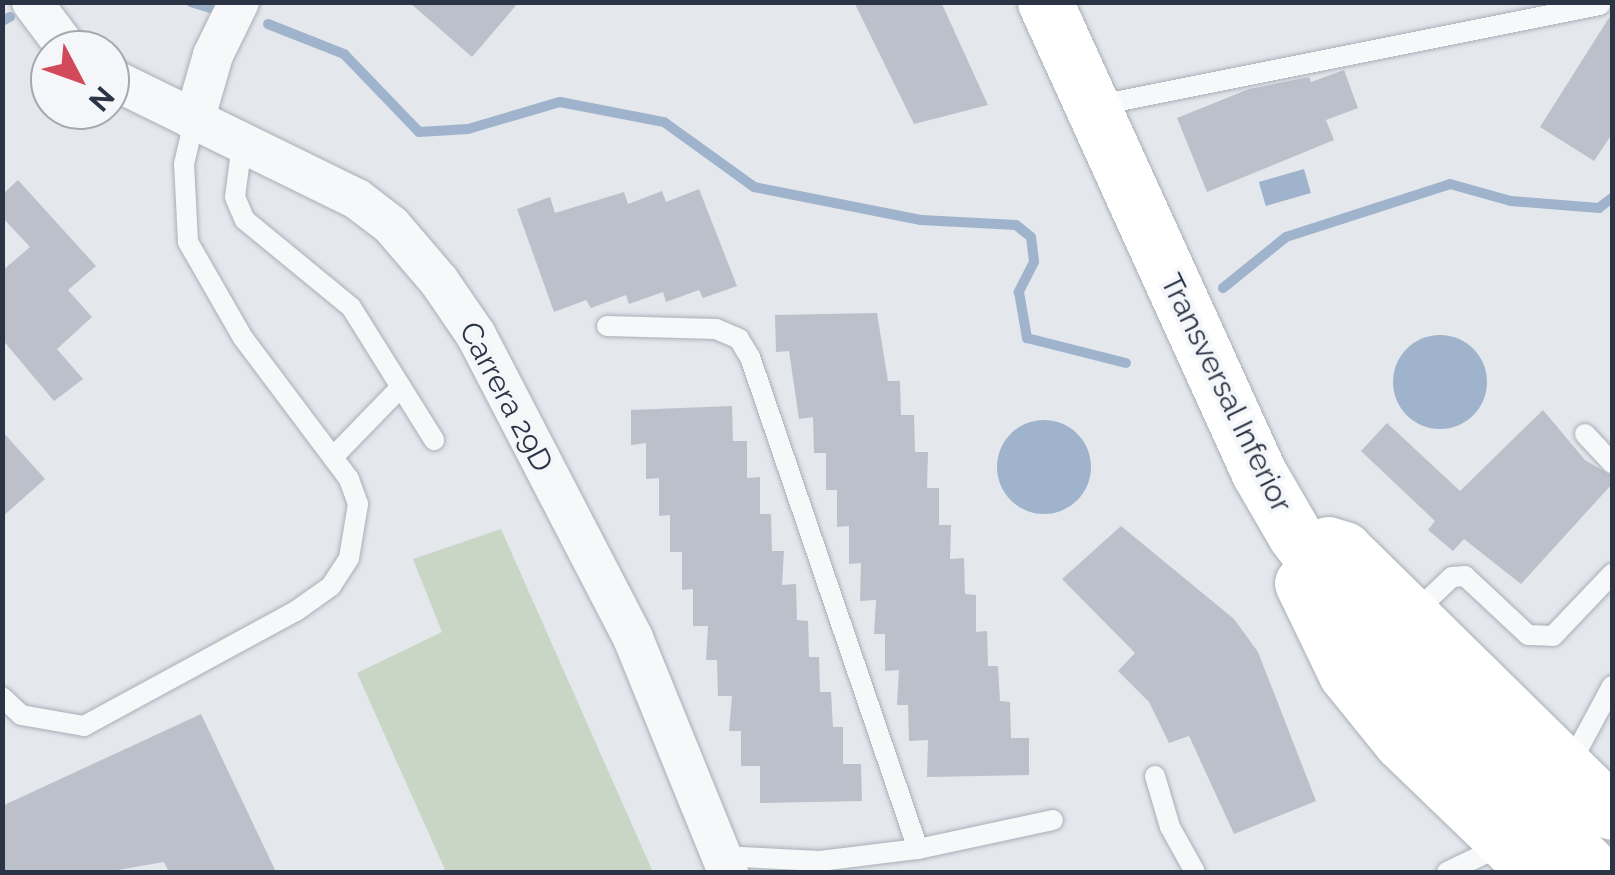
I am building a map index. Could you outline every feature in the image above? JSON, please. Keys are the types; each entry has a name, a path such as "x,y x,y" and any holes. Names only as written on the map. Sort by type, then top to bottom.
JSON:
{"main road":[{"name":"Transversal Inferior","path":"1044,2 1259,472 1296,536 1388,658 1596,872"},
{"path":"1522,858 1402,742 1346,674 1304,595 1296,536 1344,549 1612,812"}],"street":[{"path":"32,2 53,30"},
{"path":"194,121 213,54 239,2"},
{"name":"Carrera 29D","path":"130,88 356,199 392,226 476,335 633,638 725,864"}],"lane":[{"path":"1092,106 1600,5"},
{"path":"2,698 21,715 84,726 331,586 348,558 358,504 335,455 243,338 188,242 184,164 194,121"},
{"path":"242,144 235,196 244,220 351,307 399,390 434,440"},
{"path":"607,326 716,329 739,339 750,357 918,849"},
{"path":"335,455 399,390"},
{"path":"1585,434 1612,464"},
{"path":"1410,616 1452,577 1465,576 1528,634 1553,636 1612,574"},
{"path":"1568,768 1606,712 1612,686"},
{"path":"1155,776 1170,827 1195,872"},
{"path":"725,864 820,861 918,849 1054,820"},
{"path":"1448,872 1522,858"}],"green space":[{"path":"501,529 653,872 446,872 357,673 442,632 413,559"}],"water":[{"path":"1304,169 1311,193 1266,206 1259,182"},
{"path":"1431,335 1449,335 1474,348 1484,364 1484,400 1474,416 1449,429 1431,429 1406,416 1393,391 1393,373 1406,348"},
{"path":"1044,420 1062,424 1077,434 1087,449 1091,467 1087,485 1077,500 1062,510 1044,514 1026,510 1011,500 1001,485 997,467 1001,449 1011,434 1026,424"}],"building":[{"path":"409,2 519,2 472,57"},
{"path":"854,2 941,2 988,105 914,124"},
{"path":"1612,13 1612,134 1594,161 1540,127"},
{"path":"1344,70 1358,108 1326,120 1334,140 1207,192 1177,118 1249,89 1309,77 1311,82"},
{"path":"18,180 96,266 68,290 92,317 57,349 83,379 54,401 2,339 2,271 30,247 2,217 2,195"},
{"path":"699,189 737,286 703,298 699,290 666,302 663,292 629,304 626,295 591,308 586,300 554,312 517,209 550,197 555,213 624,192 628,204 662,191 666,202"},
{"path":"877,313 888,381 900,381 901,415 914,415 915,452 928,452 927,488 939,488 939,525 951,525 950,559 964,558 965,594 976,595 976,632 987,631 988,666 998,666 1000,701 1010,702 1011,738 1029,738 1029,775 927,777 928,740 909,741 908,705 897,705 899,670 885,671 885,634 874,634 876,600 860,601 861,563 849,564 849,526 837,527 837,490 826,490 826,453 814,453 813,417 799,419 789,351 776,352 775,315"},
{"path":"732,406 733,441 747,441 747,478 760,477 760,514 771,514 772,551 784,551 782,585 796,584 797,620 808,621 809,657 819,657 820,692 831,692 833,727 843,727 843,764 861,764 862,801 760,803 760,766 741,766 741,731 729,731 732,696 718,696 717,660 706,660 708,626 693,626 693,589 682,590 682,552 670,552 670,515 659,516 659,478 646,479 646,443 631,445 631,410"},
{"path":"1543,410 1585,460 1612,476 1612,484 1521,584 1464,539 1453,551 1428,530 1435,521 1361,451 1387,423 1460,491"},
{"path":"2,431 45,479 2,517"},
{"path":"1121,526 1234,619 1258,652 1316,801 1234,834 1189,736 1169,743 1149,702 1118,671 1135,653 1062,579"},
{"path":"201,714 276,872 169,872 164,862 106,872 2,872 2,806"}],"waterway":[{"path":"191,2 211,8"},
{"path":"2,21 10,17"},
{"path":"268,24 344,54 419,132 468,129 560,102 664,122 754,187 921,220 1016,225 1031,237 1034,262 1019,292 1027,338 1126,363"},
{"path":"1223,288 1286,237 1450,184 1511,201 1599,208 1612,198"}]}
